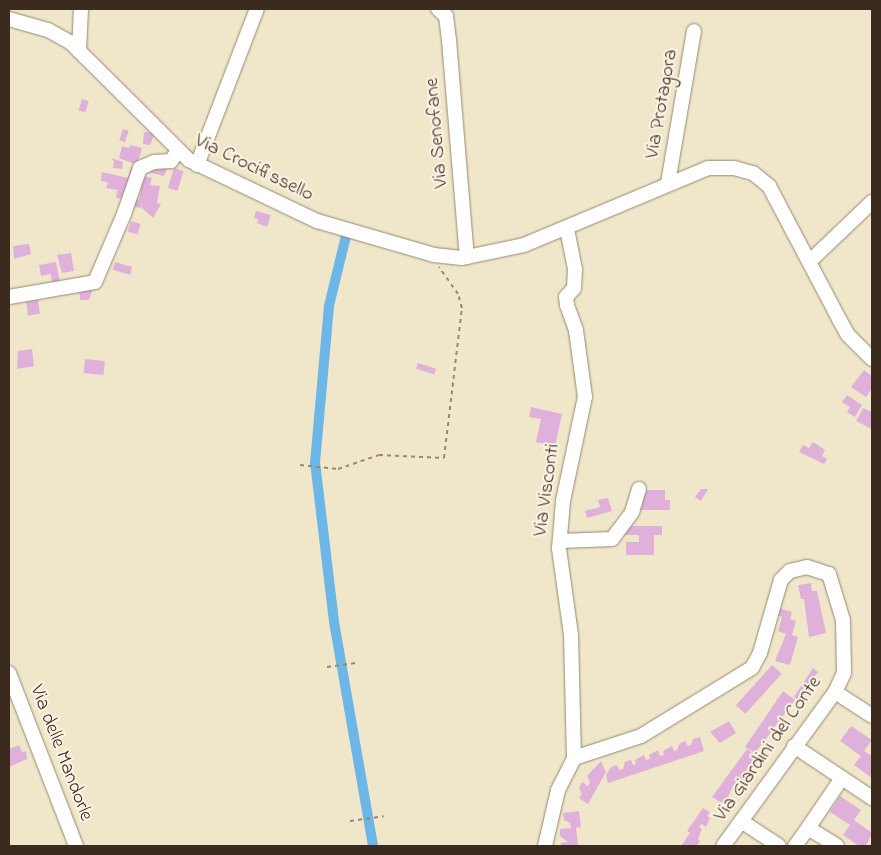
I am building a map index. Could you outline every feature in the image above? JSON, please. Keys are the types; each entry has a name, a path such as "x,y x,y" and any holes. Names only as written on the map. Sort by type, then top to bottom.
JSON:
{"street":[{"path":"79,51 81,9"},
{"path":"197,164 257,9"},
{"name":"Via Senofane","path":"438,9 446,16 467,257"},
{"name":"Via Crocifissello","path":"9,19 48,30 79,51 177,152 197,164 317,221 438,255 467,257 524,245 567,229 668,183 708,168 734,168 753,173 769,186 848,335 872,360"},
{"name":"Via Protagora","path":"668,183 694,31"},
{"path":"9,297 95,282 124,214 140,168 154,162 171,161 177,152"},
{"path":"810,261 872,202"},
{"name":"Via Visconti","path":"545,846 558,790 574,758 571,635 560,541 562,501 584,397 576,330 566,297 574,288 575,269 567,229"},
{"path":"560,541 612,539 632,512 639,489"},
{"name":"Via Giardini del Conte","path":"574,758 641,736 752,668 760,653 781,580 797,569 818,569 829,574 834,583 843,620 844,673 835,692 723,846"},
{"name":"Via delle Mandorle","path":"9,673 76,846"},
{"path":"835,692 872,716"},
{"path":"794,746 872,798"},
{"path":"795,846 842,778"},
{"path":"741,821 779,846"},
{"path":"808,828 837,846"}],"path":[{"path":"300,465 326,469 351,467 379,456 444,458 462,308 458,294 437,263 438,255"},
{"path":"327,667 356,662"},
{"path":"350,821 384,816"}],"building":[{"path":"82,99 89,101 85,112 79,111"},
{"path":"123,129 129,131 125,142 119,140"},
{"path":"144,132 155,133 150,145 143,144"},
{"path":"130,145 142,148 137,165 119,158 122,146 129,148"},
{"path":"111,158 123,162 122,169 113,168 114,161"},
{"path":"154,163 168,166 164,176 147,172"},
{"path":"131,167 138,169 128,199 116,198 117,190 106,188 108,182 101,181 102,172 128,178"},
{"path":"174,168 184,171 177,191 168,188"},
{"path":"143,176 152,178 150,185 160,186 157,203 161,204 153,218 141,207 143,200 140,208 130,206 132,199 139,200"},
{"path":"256,211 271,215 267,227 257,223 258,219 254,218"},
{"path":"131,221 141,224 137,234 128,232"},
{"path":"29,244 31,254 14,259 13,246"},
{"path":"71,253 74,271 62,273 57,255"},
{"path":"56,262 60,283 52,284 51,274 41,276 39,265"},
{"path":"115,262 132,267 130,275 113,270"},
{"path":"94,285 89,300 80,300 79,286"},
{"path":"38,300 40,314 28,316 26,302"},
{"path":"32,349 34,366 17,369 18,351"},
{"path":"85,359 105,361 103,375 84,373"},
{"path":"418,363 436,369 434,375 416,369"},
{"path":"864,370 872,376 872,388 866,397 851,387"},
{"path":"847,395 862,405 855,417 847,412 850,407 842,402"},
{"path":"531,407 562,414 555,446 536,442 541,419 529,417"},
{"path":"863,408 872,412 872,429 856,421"},
{"path":"813,442 825,450 822,456 827,459 824,464 799,452 803,445 809,448"},
{"path":"701,489 708,489 701,501 695,497"},
{"path":"643,490 665,490 665,500 670,500 670,510 637,510"},
{"path":"608,498 612,511 587,518 585,511 600,507 598,500"},
{"path":"624,526 662,526 662,535 654,535 654,555 626,555 626,542 639,542 639,535 624,535"},
{"path":"811,583 812,591 817,591 826,633 809,637 804,599 801,599 798,585"},
{"path":"779,608 792,612 790,619 796,621 792,635 798,637 790,665 775,661 786,634 778,631 782,617 777,615"},
{"path":"772,665 782,674 746,714 736,705"},
{"path":"813,668 818,672 798,700 794,697"},
{"path":"783,691 795,700 755,753 745,747"},
{"path":"729,721 736,733 720,743 710,732"},
{"path":"851,726 872,740 864,751 872,756 872,778 854,765 861,756 840,741"},
{"path":"700,737 704,751 608,783 606,775 611,767 617,765 619,770 623,769 625,762 631,760 633,765 636,764 635,760 644,755 646,760 650,759 649,755 658,750 660,756 664,755 663,751 672,746 674,751 677,750 680,743 686,741 687,746 691,745 693,739"},
{"path":"19,745 22,752 26,751 27,759 9,767 9,749"},
{"path":"747,749 758,757 742,782 734,784 726,801 722,803 712,797"},
{"path":"601,761 606,772 588,804 579,798 582,794 579,788 582,782 588,786 590,782 587,776"},
{"path":"840,796 861,810 854,820 872,833 866,846 859,846 843,835 850,825 830,812"},
{"path":"703,808 710,812 707,816 710,818 706,827 702,824 699,827 702,829 698,839 700,841 697,846 681,846 690,833 687,831"},
{"path":"579,811 581,827 576,828 578,846 561,846 561,843 568,842 560,836 560,829 571,828 570,823 564,820 563,813"}],"waterway":[{"path":"346,236 329,306 315,462 334,622 373,846"}]}
